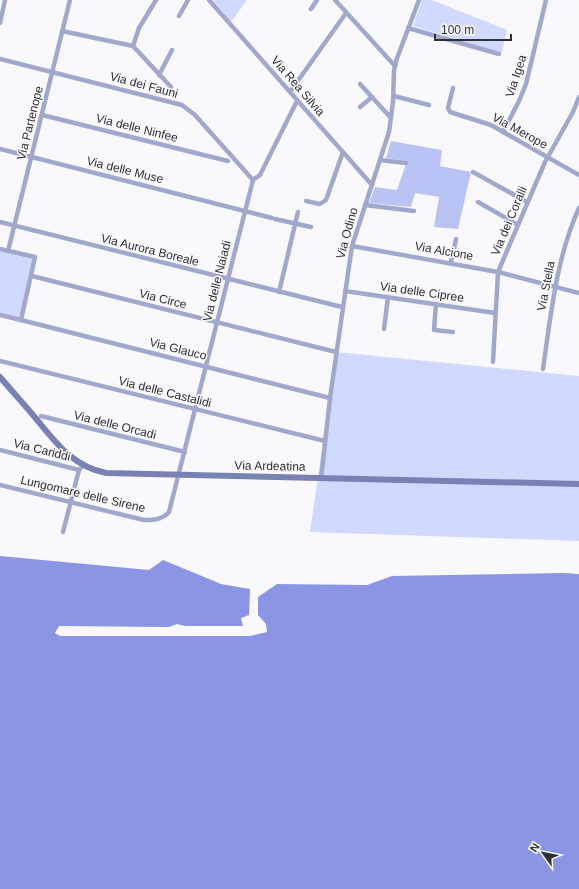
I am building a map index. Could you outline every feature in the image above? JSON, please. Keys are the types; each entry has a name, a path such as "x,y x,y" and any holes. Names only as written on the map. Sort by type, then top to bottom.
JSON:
{"main road":[{"name":"Via Ardeatina","path":"0,377 62,449 82,468 110,474 579,484"}],"street":[{"path":"0,23 5,0"},
{"name":"Via Partenope","path":"8,251 70,0"},
{"path":"133,46 139,28 156,0"},
{"path":"179,16 188,0"},
{"name":"Via Rea Silvia","path":"209,0 372,185"},
{"path":"310,10 317,0"},
{"path":"335,0 395,66"},
{"name":"Via Odino","path":"321,479 336,352 352,246 389,132 394,96 395,66 419,0"},
{"name":"Via Igea","path":"503,132 520,101 526,84 546,0"},
{"path":"290,92 346,13"},
{"path":"408,28 499,54"},
{"path":"62,31 133,46 171,87"},
{"path":"159,74 172,50"},
{"name":"Via dei Fauni","path":"0,59 178,104 195,114 253,180"},
{"path":"360,84 391,118"},
{"name":"Via Merope","path":"452,88 448,108 450,112 488,123 579,175"},
{"path":"394,96 429,105"},
{"path":"360,107 372,97"},
{"name":"Via dei Coralli","path":"493,362 498,272 547,157 573,112 579,97"},
{"name":"Via delle Naiadi","path":"179,475 253,180 260,175 297,101"},
{"name":"Via delle Ninfee","path":"42,114 228,161"},
{"name":"Via delle Muse","path":"0,149 311,228"},
{"path":"306,201 320,204 326,200 343,152"},
{"path":"380,160 406,163"},
{"path":"473,172 527,202"},
{"path":"478,202 518,225"},
{"name":"Via Odino","path":"365,205 414,211"},
{"name":"Via Stella","path":"544,369 555,286 567,238 579,208"},
{"path":"279,292 298,212"},
{"name":"Via Aurora Boreale","path":"0,222 228,280 342,307"},
{"path":"451,262 456,239"},
{"name":"Via Alcione","path":"352,246 451,262 498,272 579,293"},
{"path":"0,249 36,258 21,320"},
{"name":"Via Circe","path":"32,276 336,352"},
{"name":"Via delle Cipree","path":"345,291 496,313"},
{"path":"384,329 388,297"},
{"path":"436,304 434,330 454,332"},
{"name":"Via Glauco","path":"0,315 330,398"},
{"name":"Via delle Castalidi","path":"0,360 195,410 325,441"},
{"name":"Via delle Orcadi","path":"41,416 185,452"},
{"name":"Via Cariddi","path":"0,450 82,468"},
{"path":"62,532 82,468"},
{"name":"Lungomare delle Sirene","path":"0,485 141,520 159,519 166,515 170,510 179,475"}],"shaded area":[{"path":"213,0 247,0 231,22"},
{"path":"422,0 432,0 507,30 502,53 413,26"},
{"path":"391,141 442,150 440,166 471,172 458,229 434,227 439,197 415,193 411,207 369,203 375,187 397,190 407,161 386,158"},
{"path":"0,249 35,257 21,320 0,315"},
{"path":"336,352 579,376 579,541 310,532"},
{"path":"0,556 149,570 163,560 221,584 250,589 249,615 241,618 243,626 185,626 177,624 169,627 59,626 55,633 60,636 250,636 267,632 266,624 258,615 258,597 277,584 367,585 392,576 579,574 579,889 0,889"}]}
